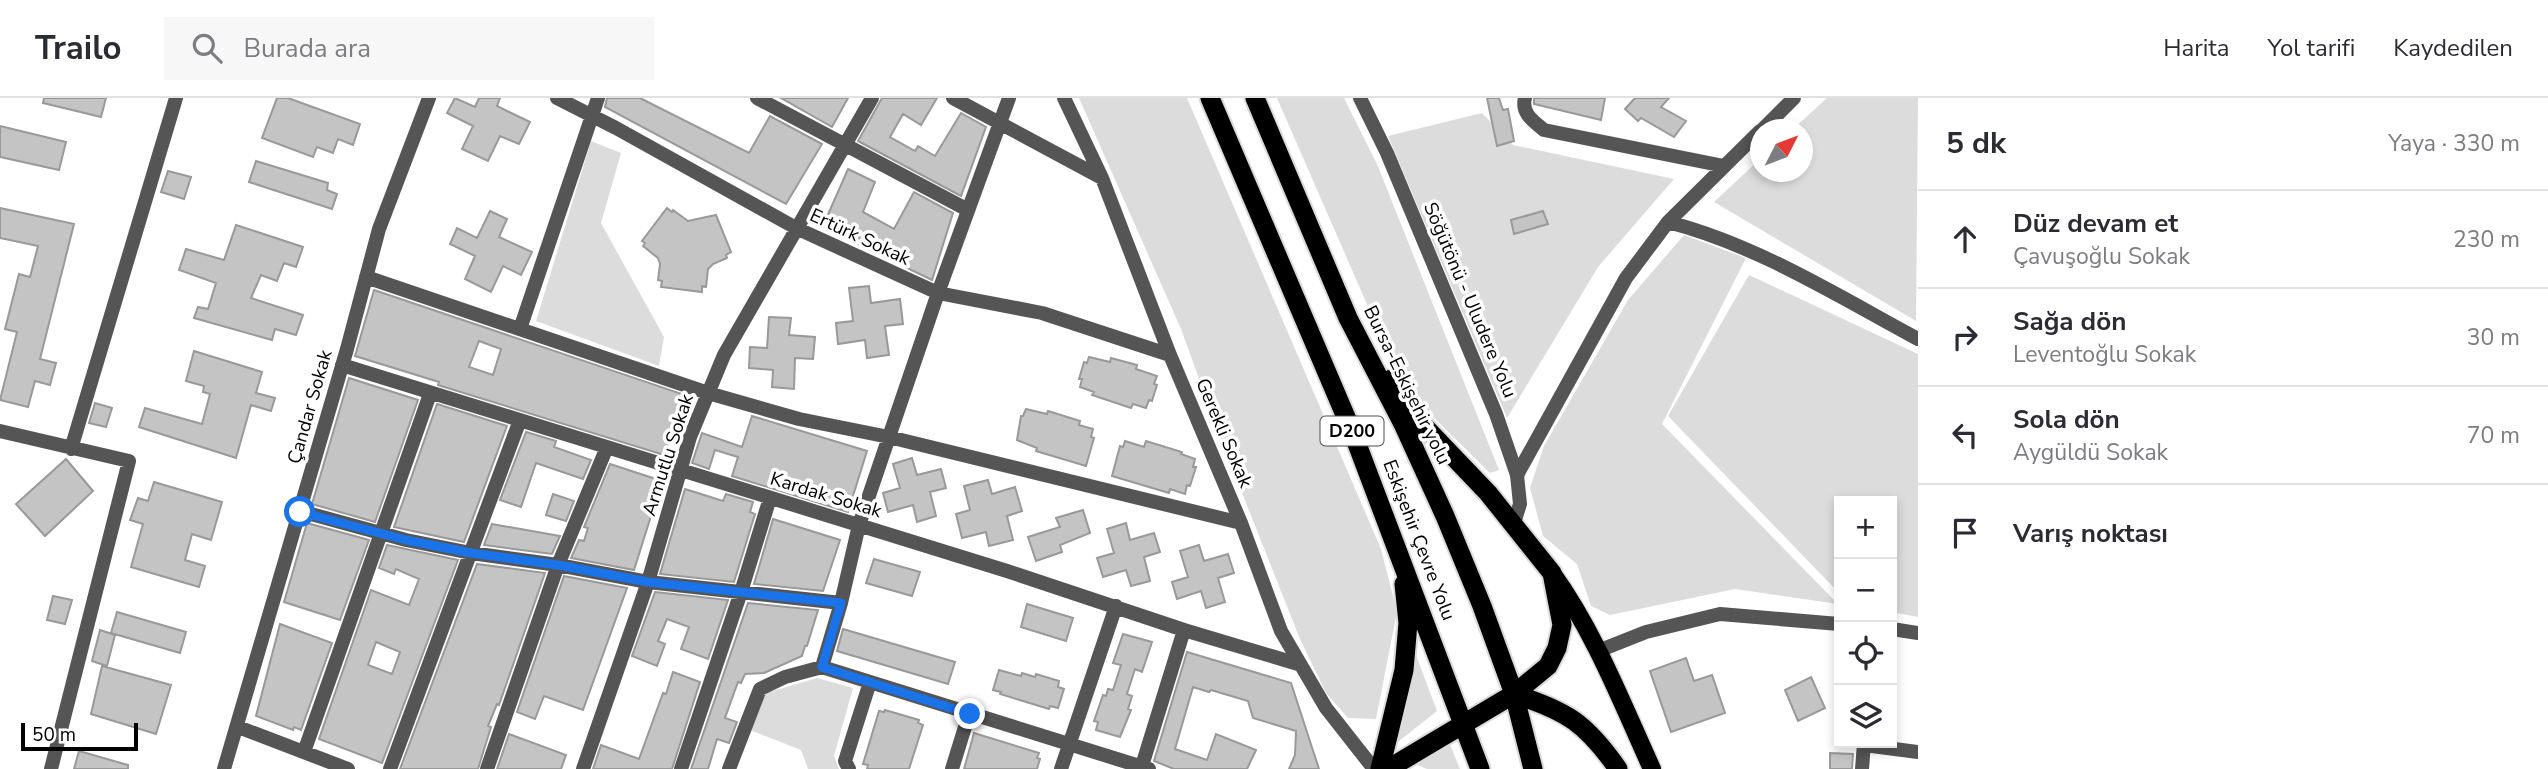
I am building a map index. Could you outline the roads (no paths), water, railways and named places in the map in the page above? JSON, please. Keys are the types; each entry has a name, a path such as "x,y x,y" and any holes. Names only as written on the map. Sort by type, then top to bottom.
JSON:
{"highway":[{"name":"Eskişehir Çevre Yolu","path":"1210,98 1354,436 1480,769"},
{"name":"Bursa-Eskişehir yolu","path":"1255,98 1348,318 1404,426 1446,516 1514,694"},
{"path":"1348,318 1424,426 1514,523 1552,573 1562,625 1558,648 1548,666 1514,694 1388,769"},
{"path":"1380,769 1405,658 1408,623 1402,558"},
{"path":"1514,694 1551,706 1578,722 1602,745 1618,769"},
{"name":"D200","path":"1514,694 1533,769"}],"main road":[{"path":"1552,573 1574,603 1652,769"}],"street":[{"path":"71,450 176,98"},
{"name":"Çandar Sokak","path":"224,769 300,512 379,229 429,98"},
{"name":"Ertürk Sokak","path":"557,98 796,228 938,293 1042,313 1170,355"},
{"path":"520,329 597,98"},
{"path":"757,98 968,210"},
{"name":"Armutlu Sokak","path":"583,769 648,582 690,437 724,355 872,98"},
{"path":"953,98 1102,178"},
{"path":"822,667 841,603 859,525 938,293 1009,98"},
{"name":"Gerekli Sokak","path":"1064,98 1102,178 1170,355 1241,523 1281,631 1326,708 1374,769"},
{"name":"Söğütönü - Uludere Yolu","path":"1360,98 1387,153 1491,402 1517,475 1520,504 1514,523"},
{"path":"1525,98 1523,104 1526,113 1544,130 1724,166"},
{"path":"1772,119 1794,98"},
{"path":"1517,475 1626,278 1668,222 1750,141"},
{"path":"1668,222 1706,232 1754,253 1918,339"},
{"path":"366,277 708,393 799,419 889,437 1241,523"},
{"name":"Kardak Sokak","path":"342,365 1298,664"},
{"path":"304,752 430,394"},
{"path":"390,769 520,420"},
{"path":"0,431 71,450 129,461 51,769"},
{"path":"488,769 558,565 607,447"},
{"path":"681,769 771,498"},
{"path":"300,512 471,553 558,565 648,582 841,603"},
{"path":"1061,769 1116,606"},
{"path":"1598,651 1646,632 1720,614 1834,624"},
{"path":"729,769 761,689 785,677 822,667 1144,768 1184,630"},
{"path":"1897,630 1918,633"},
{"path":"849,769 845,761 870,682"},
{"path":"951,769 970,714"},
{"path":"238,727 348,769"},
{"path":"1862,769 1864,748"},
{"path":"1891,748 1918,752"}]}
